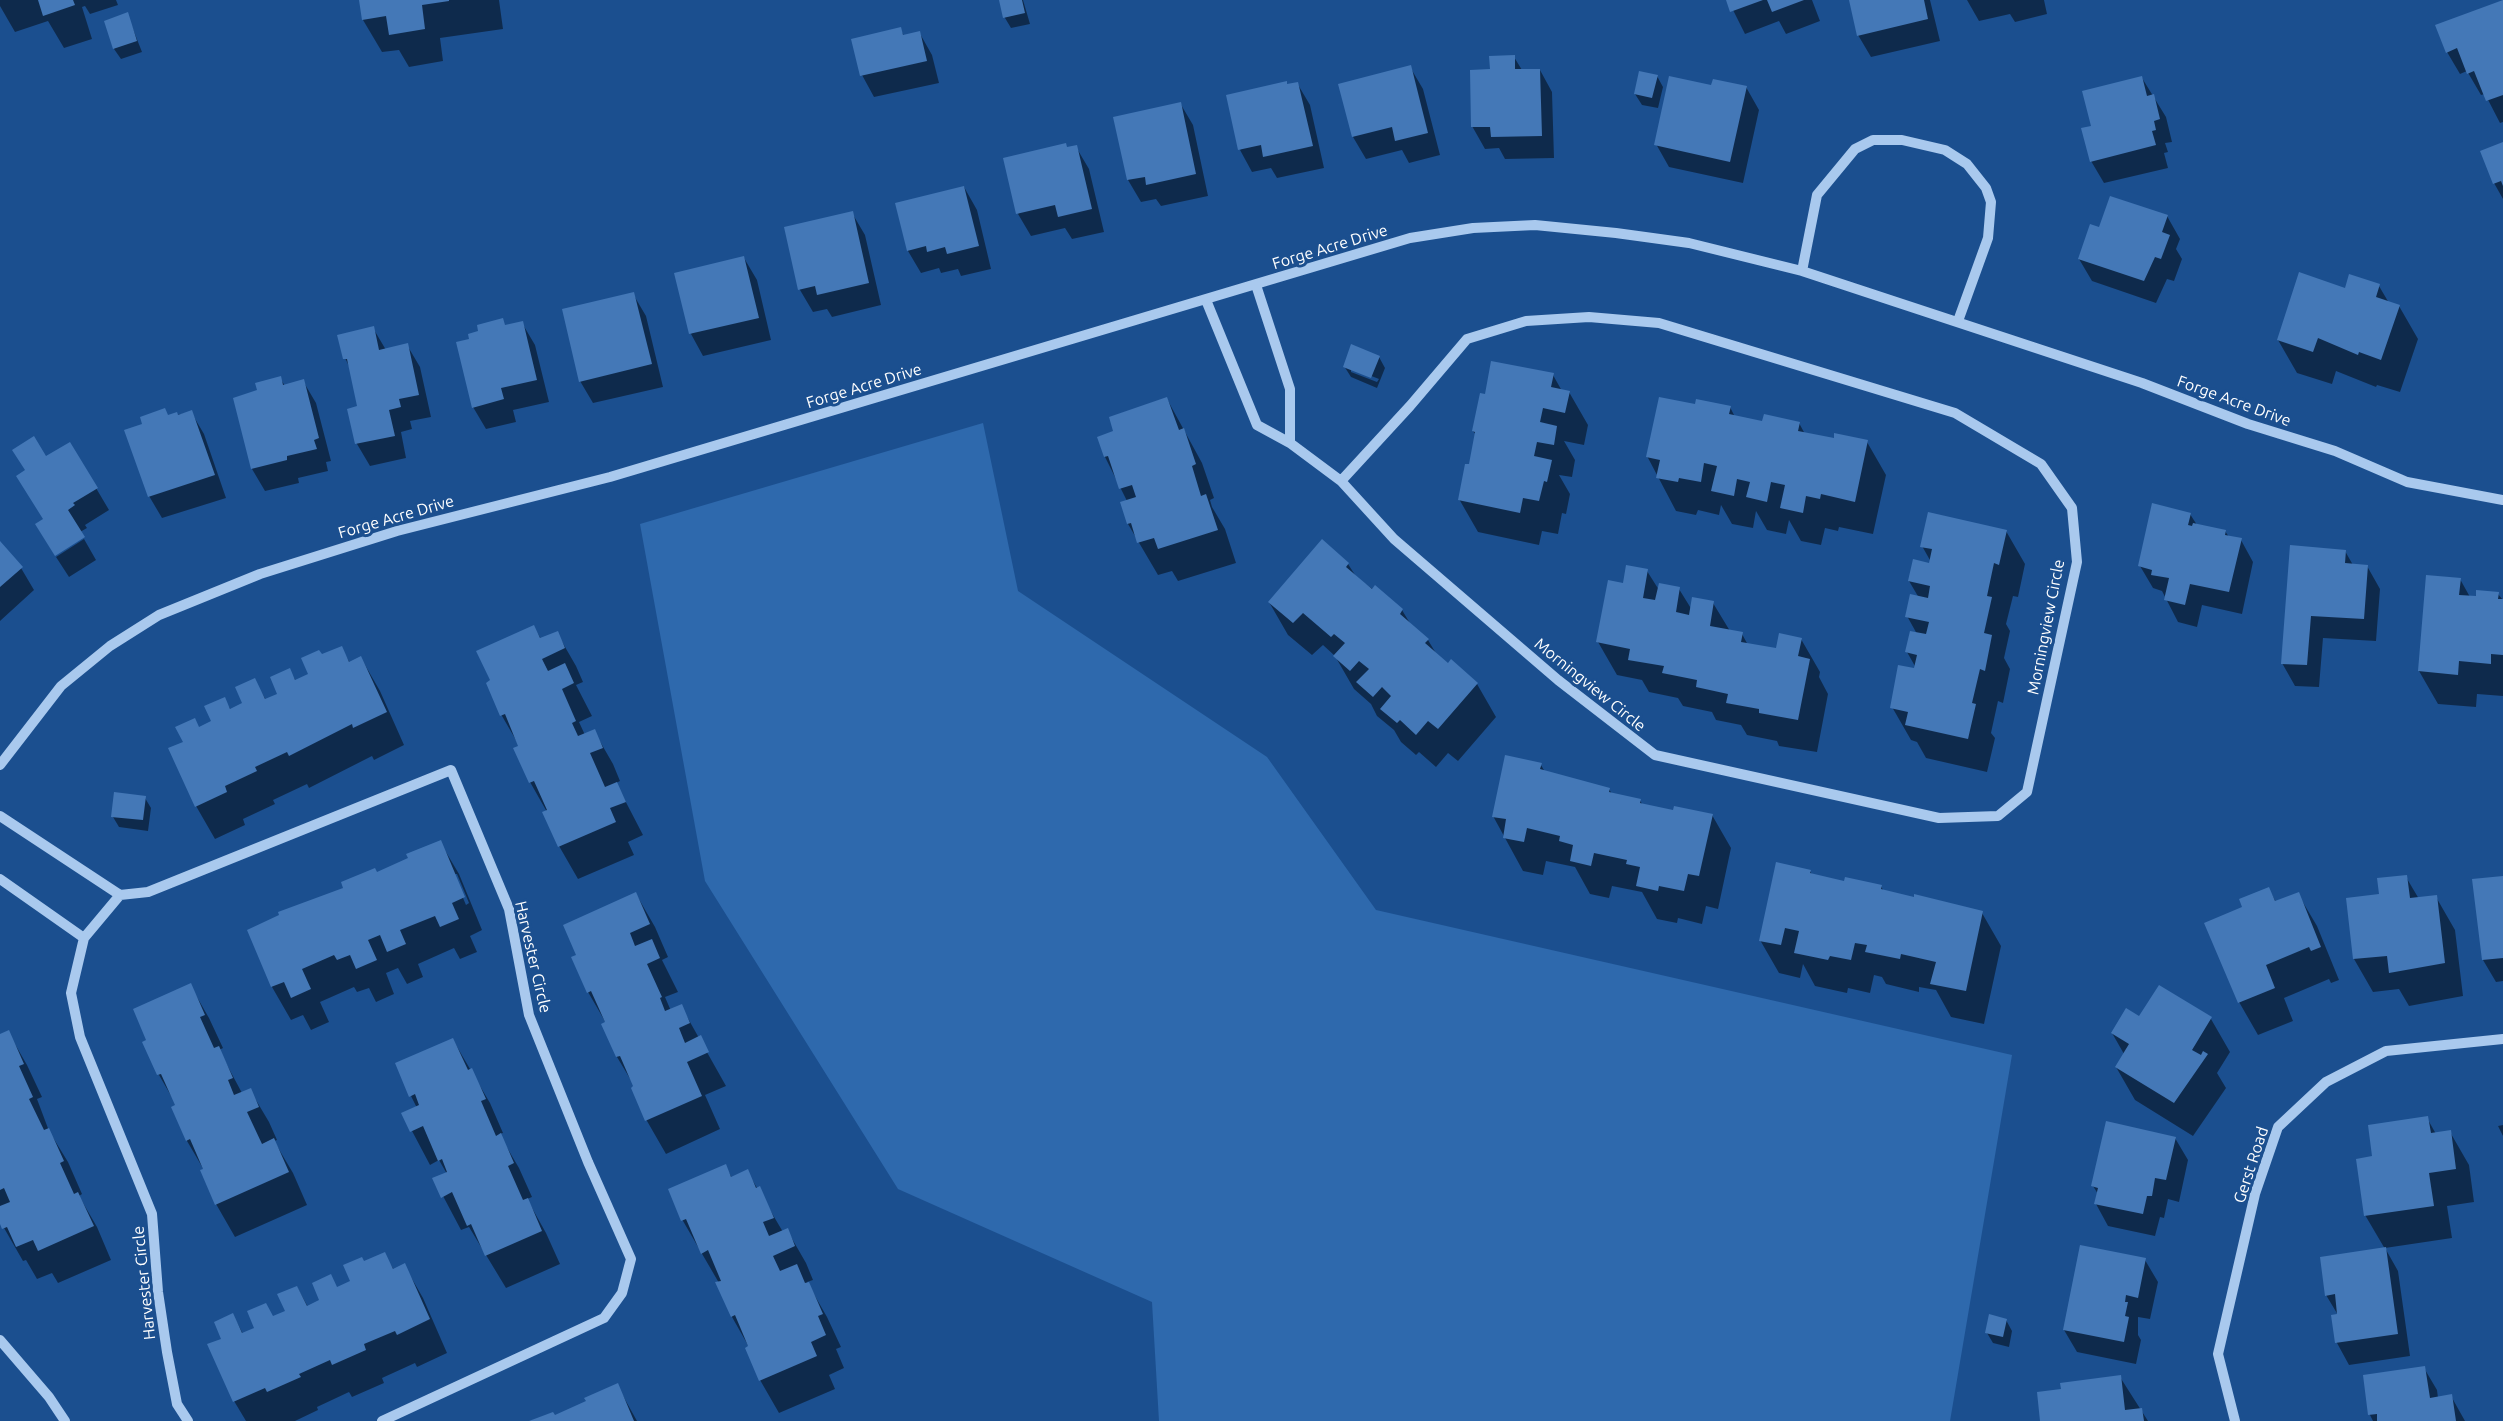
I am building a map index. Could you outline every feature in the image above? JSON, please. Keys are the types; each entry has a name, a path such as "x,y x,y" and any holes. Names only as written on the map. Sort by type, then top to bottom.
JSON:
{"street":[{"path":"1802,271 1817,195 1855,149 1873,140 1893,140 1945,150 1967,164 1986,188 1991,202 1988,238 1958,321"},
{"name":"Forge Acre Drive","path":"0,765 62,686 110,646 159,615 260,574 398,531 610,477 1410,238 1473,228 1535,225 1689,243 1802,271 2142,383 2248,424 2336,451 2407,482 2503,500"},
{"path":"1256,285 1290,389 1290,443"},
{"name":"Morningview Circle","path":"1206,300 1257,424 1290,443 1341,481 1394,539 1558,680 1654,755 1939,818 1998,816 2027,792 2077,562 2072,508 2041,464 1955,413 1659,323 1589,317 1526,321 1467,339 1410,406 1341,481"},
{"name":"Harvester Circle","path":"188,1421 177,1404 167,1352 158,1292 152,1214 80,1037 71,993 84,938 120,896 148,892 451,770 509,909 529,1015 588,1162 632,1259 622,1293 604,1318 382,1421"},
{"path":"0,816 120,896"},
{"path":"0,879 84,938"},
{"name":"Gerst Road","path":"2235,1421 2218,1354 2255,1194 2278,1127 2326,1082 2386,1051 2503,1039"},
{"path":"0,1340 49,1397 65,1421"}],"shaded area":[{"path":"983,423 1018,591 1267,757 1376,910 2012,1055 1950,1421 1159,1421 1152,1302 898,1189 705,881 640,524"}],"building":[{"path":"38,0 73,0 75,5 43,16"},
{"path":"359,0 449,1 422,5 425,29 389,35 386,16 362,20"},
{"path":"999,0 1022,0 1025,13 1003,18"},
{"path":"1726,0 1763,0 1730,12"},
{"path":"1767,0 1804,0 1772,12"},
{"path":"1849,0 1924,0 1928,19 1857,36"},
{"path":"2503,0 2503,95 2486,101 2474,71 2467,74 2457,48 2446,53 2435,25"},
{"path":"128,12 137,41 113,49 104,21"},
{"path":"901,27 903,35 920,31 927,61 860,76 851,39"},
{"path":"1515,55 1515,69 1540,69 1542,136 1491,137 1490,127 1471,127 1470,70 1490,69 1489,56"},
{"path":"1411,65 1428,133 1395,141 1392,127 1352,137 1338,84"},
{"path":"1639,71 1658,75 1652,98 1634,94"},
{"path":"1669,76 1711,85 1713,79 1747,86 1730,162 1654,145"},
{"path":"2142,76 2147,96 2154,94 2160,119 2154,121 2156,130 2152,131 2156,145 2090,162 2081,128 2091,126 2082,91"},
{"path":"1287,81 1287,84 1298,82 1313,146 1263,157 1261,145 1238,150 1226,95"},
{"path":"1181,102 1196,174 1146,185 1145,177 1127,180 1113,117"},
{"path":"2503,142 2503,186 2501,181 2493,184 2480,151"},
{"path":"1066,143 1067,147 1077,145 1092,209 1058,217 1055,205 1016,214 1003,158"},
{"path":"964,186 979,246 947,254 945,247 927,252 926,246 907,251 895,203"},
{"path":"2110,196 2168,215 2162,232 2170,235 2161,259 2155,257 2144,281 2078,259 2090,224 2099,227"},
{"path":"853,211 869,283 817,295 815,286 798,290 784,227"},
{"path":"744,256 759,318 689,334 674,273"},
{"path":"2299,272 2345,288 2349,274 2380,284 2376,297 2400,305 2381,360 2359,352 2358,355 2318,338 2313,352 2277,340"},
{"path":"634,292 652,364 579,382 562,309"},
{"path":"503,318 505,325 523,321 537,380 501,388 504,399 472,408 456,342 469,339 468,334 478,331 477,325"},
{"path":"374,326 379,350 408,343 419,395 399,399 401,407 389,410 395,436 355,444 347,409 357,406 347,359 343,359 337,335"},
{"path":"1351,344 1380,356 1371,378 1343,367"},
{"path":"1491,361 1554,373 1551,387 1570,391 1565,413 1543,408 1540,422 1557,426 1554,445 1537,442 1534,456 1552,460 1547,482 1544,481 1539,501 1523,498 1520,513 1458,500 1465,464 1469,464 1475,432 1472,431 1480,393 1485,394"},
{"path":"281,376 283,385 304,379 319,438 314,440 317,449 287,456 287,460 251,469 233,398 257,390 255,383"},
{"path":"1167,397 1179,430 1184,428 1196,464 1192,466 1201,496 1206,494 1218,530 1158,549 1154,538 1137,543 1131,523 1127,524 1120,502 1136,497 1132,485 1119,489 1108,456 1104,457 1097,437 1113,431 1109,417"},
{"path":"1659,397 1695,404 1696,399 1731,406 1729,414 1762,421 1764,414 1800,422 1798,431 1834,438 1834,433 1868,440 1855,502 1821,494 1820,499 1806,496 1803,513 1780,508 1785,485 1771,482 1767,502 1746,497 1750,482 1737,479 1734,496 1711,491 1717,466 1704,463 1701,482 1679,478 1678,482 1656,478 1660,460 1646,457"},
{"path":"165,408 168,415 177,412 178,415 192,410 215,475 148,497 124,430 142,424 140,417"},
{"path":"34,436 46,456 70,442 98,488 73,503 75,505 68,510 85,537 55,556 35,524 43,519 16,476 25,470 12,450"},
{"path":"2152,503 2191,513 2188,525 2192,526 2193,523 2226,530 2225,535 2242,538 2229,592 2190,584 2185,605 2164,600 2169,578 2151,575 2152,570 2138,566"},
{"path":"1928,512 2007,530 1999,565 1994,563 1987,596 1992,597 1984,633 1992,635 1985,671 1980,669 1972,703 1976,704 1968,739 1905,725 1908,712 1890,708 1898,665 1914,668 1917,655 1905,652 1910,631 1926,634 1929,622 1905,617 1910,594 1928,598 1930,586 1908,581 1913,559 1929,563 1932,549 1920,547"},
{"path":"1322,539 1349,563 1346,567 1372,589 1375,585 1403,609 1400,614 1429,639 1425,643 1448,663 1451,659 1478,683 1438,729 1428,721 1416,735 1400,720 1397,723 1380,709 1391,696 1382,687 1373,697 1356,682 1369,669 1359,661 1350,671 1333,656 1345,643 1334,634 1331,637 1303,613 1293,623 1268,602"},
{"path":"0,541 23,567 0,587"},
{"path":"2290,545 2346,550 2345,563 2368,565 2364,619 2311,616 2307,665 2281,664"},
{"path":"1626,565 1648,569 1643,598 1655,600 1659,583 1680,587 1676,612 1689,615 1692,597 1714,601 1710,626 1743,632 1741,642 1776,648 1779,633 1802,638 1798,656 1810,659 1798,720 1759,713 1759,709 1726,703 1728,694 1696,687 1697,680 1662,673 1664,666 1628,660 1630,649 1596,642 1608,580 1623,583"},
{"path":"2426,575 2461,578 2459,595 2476,596 2476,590 2499,592 2498,599 2503,599 2503,655 2491,654 2491,664 2459,661 2458,675 2418,671"},
{"path":"534,625 540,638 558,631 565,648 542,659 548,671 565,663 574,683 562,689 576,721 572,723 578,736 595,729 603,748 590,753 605,787 617,782 626,802 610,808 616,822 558,847 542,812 547,810 534,781 529,783 513,748 518,746 505,714 500,716 486,683 490,680 476,651"},
{"path":"342,646 349,662 361,656 387,712 353,728 352,724 289,756 287,752 255,767 257,771 225,786 227,792 195,807 168,748 183,742 175,727 195,718 199,727 211,721 204,706 225,697 230,709 242,703 235,687 255,678 265,699 277,694 270,677 290,668 295,680 308,674 301,658 319,650 322,654"},
{"path":"1505,755 1542,763 1540,769 1610,788 1609,792 1641,799 1640,803 1673,810 1674,806 1713,814 1699,876 1688,874 1684,891 1659,886 1658,891 1636,886 1640,867 1626,864 1627,860 1594,853 1591,866 1570,861 1573,845 1559,841 1560,836 1527,828 1524,842 1503,838 1506,819 1492,817"},
{"path":"114,792 146,796 143,820 111,817"},
{"path":"441,840 465,897 452,903 459,919 440,927 435,916 400,930 406,944 387,952 380,935 368,940 377,960 356,969 350,955 337,960 334,955 302,969 311,989 291,998 284,982 271,987 247,930 279,915 278,912 343,888 341,882 375,868 377,872 408,858 406,854"},
{"path":"1776,862 1811,870 1810,873 1844,881 1845,877 1882,885 1881,889 1914,897 1914,894 1983,911 1966,991 1930,984 1936,962 1901,954 1900,959 1865,952 1867,945 1855,943 1851,960 1830,956 1828,960 1794,953 1799,931 1785,928 1781,945 1759,941"},
{"path":"2407,875 2410,898 2437,895 2445,963 2389,973 2387,956 2353,959 2346,898 2379,894 2377,878"},
{"path":"2503,876 2503,958 2482,960 2472,879"},
{"path":"2269,887 2275,901 2299,892 2321,947 2311,951 2309,947 2266,965 2275,988 2238,1003 2204,923 2242,907 2239,899"},
{"path":"636,892 650,924 630,933 635,946 652,939 660,958 647,964 662,997 660,998 665,1011 682,1004 690,1023 679,1028 685,1043 701,1035 709,1052 687,1062 702,1096 645,1121 620,1056 616,1057 601,1024 605,1022 591,991 587,993 571,957 576,955 563,925"},
{"path":"191,983 205,1015 200,1017 214,1048 219,1046 233,1078 228,1080 234,1095 251,1088 259,1107 247,1112 262,1144 274,1138 289,1172 215,1205 190,1139 186,1141 171,1107 175,1105 161,1074 157,1075 142,1042 146,1040 133,1009"},
{"path":"2159,985 2212,1017 2192,1050 2201,1055 2203,1051 2208,1054 2174,1103 2115,1067 2129,1044 2111,1033 2126,1008 2139,1016"},
{"path":"9,1030 24,1064 19,1066 33,1097 29,1099 44,1130 49,1128 64,1161 60,1163 74,1194 78,1192 94,1226 38,1251 33,1240 16,1247 7,1227 2,1229 0,1224 0,1206 10,1202 4,1188 0,1190 0,1034"},
{"path":"453,1038 468,1070 472,1068 486,1099 481,1101 496,1136 501,1133 514,1163 508,1166 523,1200 528,1198 542,1231 485,1256 471,1224 467,1226 452,1192 441,1198 432,1178 447,1172 442,1159 438,1161 423,1126 410,1132 401,1113 419,1105 415,1094 409,1097 395,1063"},
{"path":"2428,1116 2431,1133 2451,1130 2456,1169 2429,1173 2434,1206 2364,1216 2356,1159 2372,1156 2368,1125"},
{"path":"2106,1121 2176,1137 2166,1180 2155,1178 2152,1196 2147,1196 2143,1214 2094,1204 2098,1188 2091,1186"},
{"path":"726,1164 731,1177 748,1169 756,1188 760,1186 774,1218 763,1222 769,1236 788,1228 795,1246 773,1256 780,1271 797,1264 805,1283 809,1282 823,1314 818,1316 826,1335 811,1342 817,1356 759,1381 745,1348 748,1346 735,1315 731,1317 715,1282 721,1281 708,1250 701,1254 686,1219 681,1221 668,1189"},
{"path":"2080,1245 2146,1258 2138,1298 2126,1295 2125,1302 2128,1302 2125,1316 2129,1317 2124,1342 2063,1330"},
{"path":"2386,1247 2398,1334 2335,1343 2331,1315 2337,1314 2335,1294 2325,1296 2320,1257"},
{"path":"385,1252 393,1269 405,1263 430,1319 397,1335 395,1331 364,1344 366,1350 332,1365 330,1360 299,1374 301,1377 267,1392 265,1388 233,1402 207,1344 221,1339 214,1322 233,1313 242,1333 254,1328 247,1311 266,1303 273,1316 285,1311 277,1294 297,1286 307,1306 319,1300 312,1283 331,1274 337,1287 350,1281 343,1265 362,1257 364,1261"},
{"path":"1989,1314 2007,1319 2003,1337 1985,1333"},
{"path":"2425,1366 2430,1398 2452,1394 2456,1421 2377,1421 2377,1414 2368,1415 2363,1375"},
{"path":"2121,1375 2125,1410 2142,1408 2144,1421 2040,1421 2037,1392 2061,1389 2060,1383"},
{"path":"618,1383 634,1421 529,1421 553,1412 555,1415 586,1401 584,1398"}]}
